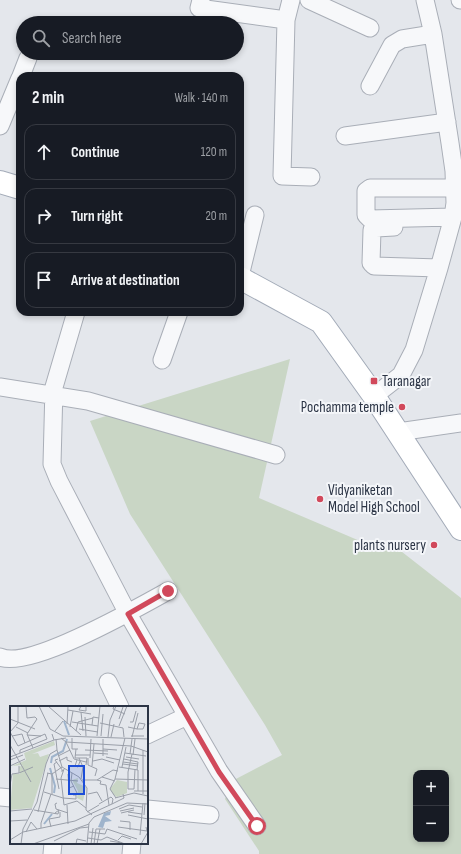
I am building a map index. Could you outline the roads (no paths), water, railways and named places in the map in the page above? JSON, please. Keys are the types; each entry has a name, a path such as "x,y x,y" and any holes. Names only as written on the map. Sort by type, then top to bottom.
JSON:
{"main road":[{"path":"0,182 16,187"},
{"path":"244,279 321,322 374,396 461,529"}],"street":[{"path":"200,0 199,8 286,20"},
{"path":"291,0 286,20 282,176 311,177"},
{"path":"309,0 370,28"},
{"path":"374,396 401,374 414,350 439,268 451,222 457,186 456,142 447,122 434,34 425,0"},
{"path":"370,86 392,45 402,39 434,34"},
{"path":"22,72 27,60"},
{"path":"0,126 16,87"},
{"path":"345,136 447,122"},
{"path":"451,222 370,219 366,215 366,192 370,188 457,186"},
{"path":"244,260 255,215"},
{"path":"439,268 374,266 371,263 372,230 376,228 451,222"},
{"path":"75,316 54,387 52,464 59,481 128,614 219,772 257,826"},
{"path":"162,360 178,316"},
{"path":"0,386 54,397 88,401 276,455"},
{"path":"398,432 461,424"},
{"path":"0,657 10,659 24,658 72,640 128,614 168,591"},
{"path":"108,682 120,706"},
{"path":"148,735 187,716"},
{"path":"0,797 10,798"},
{"path":"148,809 210,815"},
{"path":"52,854 53,844"},
{"path":"131,854 132,844"}],"place":[{"name":"Taranagar","path":"374,381"},
{"name":"Pochamma temple","path":"402,407"},
{"name":"Vidyaniketan Model High School","path":"320,499"},
{"name":"plants nursery","path":"434,545"}]}
